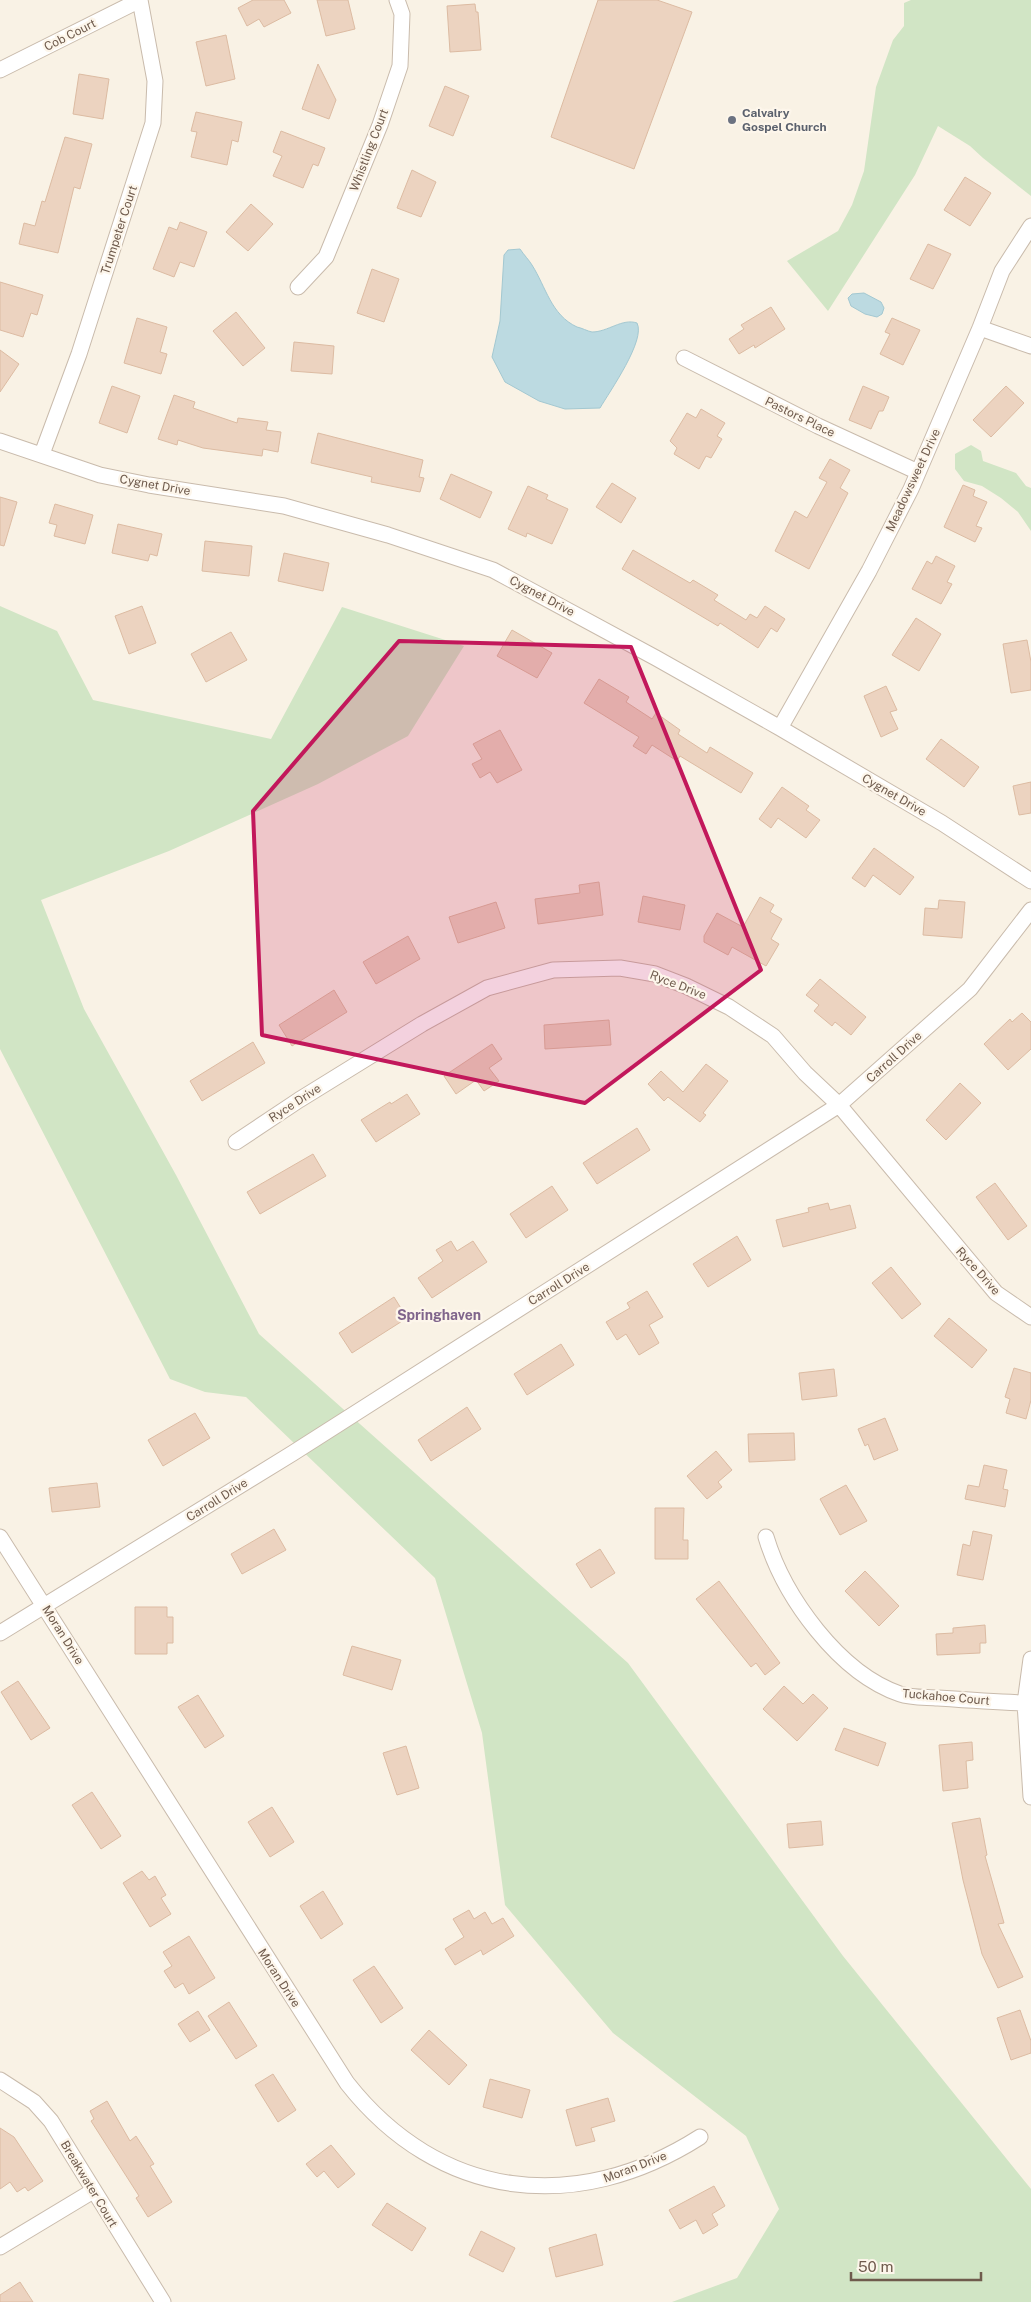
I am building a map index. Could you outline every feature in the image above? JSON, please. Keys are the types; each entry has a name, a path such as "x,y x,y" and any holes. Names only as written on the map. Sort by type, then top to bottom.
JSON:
{"street":[{"name":"Cob Court","path":"0,70 140,0"},
{"name":"Trumpeter Court","path":"42,454 82,344 153,123 155,81 140,0"},
{"name":"Whistling Court","path":"298,287 326,257 380,125 400,66 402,14 397,0"},
{"name":"Meadowsweet Drive","path":"780,728 869,571 918,472 1002,272 1031,226"},
{"path":"980,328 1031,346"},
{"name":"Pastors Place","path":"684,358 818,426 918,472"},
{"name":"Cygnet Drive","path":"0,442 42,454 67,466 100,475 149,485 284,506 388,535 493,570 656,658 780,728 942,823 1031,881"},
{"name":"Carroll Drive","path":"0,1633 293,1453 839,1105 970,989 1031,910"},
{"name":"Ryce Drive","path":"236,1142 299,1100 422,1024 487,988 553,970 620,968 655,974 686,986 730,1007 773,1036 805,1073 839,1105 996,1293 1031,1317"},
{"name":"Moran Drive","path":"0,1537 45,1605 116,1722 347,2083 375,2117 425,2154 446,2164 489,2178 550,2186 580,2184 624,2174 652,2163 700,2137"},
{"name":"Tuckahoe Court","path":"766,1537 773,1560 790,1594 830,1644 861,1674 882,1687 902,1695 1025,1704"},
{"path":"1031,1659 1025,1704 1031,1797"},
{"name":"Breakwater Court","path":"0,2080 34,2102 52,2121 93,2191 163,2302"},
{"path":"0,2248 93,2191"}],"highlighted area":[{"path":"399,641 631,647 761,970 585,1103 262,1035 253,811"}],"green space":[{"path":"911,0 1031,0 1031,196 970,146 938,126 915,175 828,311 787,261 838,231 852,205 864,171 876,87 893,40 904,26 904,3"},
{"path":"971,445 981,451 983,461 1016,473 1026,486 1031,488 1031,531 1018,512 1001,498 982,486 964,481 955,469 955,454"},
{"path":"0,606 57,631 93,700 271,739 342,607 464,646 408,736 318,784 169,851 41,900 84,1009 176,1175 259,1334 628,1663 843,1956 1031,2189 1031,2302 672,2302 737,2278 779,2209 746,2136 613,2033 505,1905 482,1733 435,1578 246,1397 205,1392 170,1379 0,1049"}],"water":[{"path":"520,249 537,273 555,308 568,322 592,332 626,322 637,323 638,331 632,353 600,408 565,409 539,401 505,382 492,357 500,321 504,255 508,250"},
{"path":"864,293 881,302 884,308 882,314 877,317 865,314 851,306 848,298 852,294"}],"building":[{"path":"253,0 284,0 291,13 264,27 259,19 247,26 238,8"},
{"path":"317,0 348,0 355,29 326,36"},
{"path":"598,0 657,0 692,12 634,169 551,137"},
{"path":"475,4 476,12 478,12 481,50 450,52 447,6"},
{"path":"226,35 235,79 206,86 196,42"},
{"path":"318,64 336,100 329,119 302,109"},
{"path":"79,74 109,79 103,119 73,114"},
{"path":"445,86 469,96 453,136 429,126"},
{"path":"196,112 242,122 238,142 232,140 227,165 191,157 197,132 191,131"},
{"path":"281,131 325,148 318,166 313,164 303,188 273,176 282,156 273,152"},
{"path":"65,137 92,144 80,189 74,187 58,253 19,244 24,223 35,226 42,201 45,202"},
{"path":"412,170 436,182 421,217 397,208"},
{"path":"965,177 991,193 970,226 944,210"},
{"path":"251,204 273,224 248,251 226,232"},
{"path":"180,222 207,232 194,267 180,262 174,277 153,269 169,227 177,230"},
{"path":"928,244 951,254 933,289 910,279"},
{"path":"372,269 399,279 384,322 357,313"},
{"path":"0,282 43,295 37,315 31,313 23,337 0,330"},
{"path":"771,307 785,329 755,348 754,345 739,354 729,339 744,329 741,325"},
{"path":"236,312 265,348 243,366 213,331"},
{"path":"137,318 167,327 160,352 167,354 161,374 124,363"},
{"path":"892,318 920,330 903,365 880,354 890,334 885,332"},
{"path":"294,342 334,346 332,374 291,371"},
{"path":"0,350 19,364 0,392"},
{"path":"112,386 140,396 127,433 99,423"},
{"path":"863,386 889,397 883,411 879,411 871,429 849,420"},
{"path":"1006,386 1024,403 991,437 973,420"},
{"path":"174,395 195,402 193,408 237,423 238,418 268,422 266,430 281,432 278,452 263,449 262,456 203,448 178,440 177,445 158,439"},
{"path":"701,409 725,423 717,436 722,439 711,458 706,456 699,469 674,454 677,448 670,441 687,413 696,418"},
{"path":"318,433 423,460 419,477 424,478 420,492 371,482 372,477 311,463"},
{"path":"830,459 850,470 840,488 848,493 809,569 775,551 795,511 807,518 827,482 819,478"},
{"path":"451,474 492,492 480,518 440,499"},
{"path":"612,483 636,498 621,523 596,507"},
{"path":"963,485 975,490 973,496 987,502 976,526 982,528 975,542 944,527"},
{"path":"528,486 548,495 546,499 568,509 552,544 527,533 526,537 508,529"},
{"path":"0,497 17,502 4,546 0,545"},
{"path":"55,504 93,515 85,544 54,536 57,525 49,523"},
{"path":"118,524 162,534 157,556 150,554 148,561 112,553"},
{"path":"205,541 252,546 249,576 202,571"},
{"path":"633,550 690,583 693,580 718,595 714,600 746,620 750,614 757,618 765,606 785,619 777,632 771,628 758,648 720,623 718,626 622,569"},
{"path":"284,553 329,563 323,591 278,581"},
{"path":"936,556 955,566 947,582 952,584 941,604 912,589 927,561 932,564"},
{"path":"142,606 156,643 129,654 115,616"},
{"path":"916,618 941,634 919,671 892,655"},
{"path":"512,630 552,653 537,678 497,656"},
{"path":"231,632 247,660 206,682 191,654"},
{"path":"1027,640 1031,662 1031,690 1011,693 1003,644"},
{"path":"599,679 629,697 626,702 652,719 656,713 680,730 678,734 707,753 710,747 753,773 741,793 680,756 677,761 652,745 646,754 633,746 639,737 584,703"},
{"path":"886,686 897,710 890,712 898,729 881,737 864,696"},
{"path":"500,730 522,770 497,783 490,772 480,778 472,764 482,759 473,744"},
{"path":"941,739 979,767 964,787 926,759"},
{"path":"1031,782 1031,813 1019,815 1013,786"},
{"path":"782,787 809,806 806,810 820,820 806,838 778,818 771,828 759,819"},
{"path":"874,848 914,877 900,895 873,875 865,887 852,878"},
{"path":"599,882 603,915 538,924 535,899 580,893 579,885"},
{"path":"643,896 685,905 680,930 638,922"},
{"path":"760,897 774,905 770,912 782,919 771,939 779,944 766,966 732,947 728,955 704,942 704,936 717,913 743,927"},
{"path":"939,900 965,902 962,938 923,935 925,908 938,909"},
{"path":"496,902 505,928 458,943 449,917"},
{"path":"408,936 420,959 376,984 363,962"},
{"path":"820,979 866,1017 851,1035 835,1022 832,1026 814,1011 819,1005 806,995"},
{"path":"334,990 347,1012 292,1046 279,1025"},
{"path":"1022,1013 1031,1022 1031,1049 1008,1070 984,1044 1010,1019 1012,1022"},
{"path":"609,1020 611,1045 545,1049 544,1025"},
{"path":"253,1042 265,1063 202,1101 190,1081"},
{"path":"492,1044 502,1059 489,1068 499,1081 484,1091 476,1080 456,1094 444,1076"},
{"path":"706,1064 728,1081 703,1113 706,1115 700,1122 668,1097 664,1101 648,1084 661,1071 683,1092"},
{"path":"960,1083 981,1103 946,1140 926,1120"},
{"path":"407,1094 420,1114 376,1142 361,1120"},
{"path":"637,1128 650,1150 597,1184 583,1163"},
{"path":"313,1154 326,1176 260,1214 247,1192"},
{"path":"995,1183 1027,1226 1008,1240 976,1197"},
{"path":"552,1186 568,1210 526,1238 510,1214"},
{"path":"828,1203 830,1210 850,1205 856,1228 783,1247 776,1220 809,1212 808,1208"},
{"path":"737,1236 751,1260 708,1287 693,1264"},
{"path":"451,1241 457,1251 473,1241 487,1262 432,1298 418,1278 443,1261 436,1250"},
{"path":"891,1267 921,1304 902,1319 872,1283"},
{"path":"647,1291 663,1317 649,1325 659,1343 639,1355 626,1334 617,1340 606,1322 630,1308 627,1303"},
{"path":"394,1297 407,1318 352,1353 339,1333"},
{"path":"949,1318 987,1350 972,1368 934,1336"},
{"path":"561,1344 574,1365 527,1395 514,1374"},
{"path":"1014,1368 1031,1373 1031,1400 1026,1419 1006,1413 1010,1399 1005,1397"},
{"path":"834,1369 837,1396 802,1400 799,1373"},
{"path":"467,1407 481,1429 431,1461 418,1440"},
{"path":"195,1413 210,1438 163,1466 148,1440"},
{"path":"885,1418 898,1450 874,1460 868,1444 865,1446 858,1429"},
{"path":"794,1433 795,1460 749,1462 748,1434"},
{"path":"716,1451 732,1470 718,1482 722,1487 707,1499 687,1476"},
{"path":"984,1465 1007,1470 1003,1489 1008,1490 1005,1507 965,1499 968,1485 979,1487"},
{"path":"97,1483 100,1507 52,1512 49,1488"},
{"path":"846,1485 867,1521 840,1535 820,1499"},
{"path":"655,1508 684,1508 683,1540 688,1540 688,1559 655,1559"},
{"path":"274,1529 286,1550 242,1574 231,1554"},
{"path":"973,1531 992,1535 983,1580 957,1575 963,1544 970,1546"},
{"path":"600,1549 615,1573 591,1588 576,1564"},
{"path":"865,1571 899,1606 879,1626 845,1591"},
{"path":"719,1581 780,1663 765,1675 756,1663 751,1667 696,1599"},
{"path":"135,1607 167,1607 167,1617 173,1617 173,1643 167,1643 167,1654 135,1654"},
{"path":"985,1625 986,1643 980,1643 980,1653 937,1655 936,1634 953,1633 953,1628"},
{"path":"352,1646 401,1660 392,1690 343,1675"},
{"path":"18,1681 50,1728 31,1740 1,1692"},
{"path":"784,1686 803,1704 813,1694 828,1708 797,1741 763,1709"},
{"path":"198,1695 224,1736 205,1748 178,1707"},
{"path":"844,1728 886,1743 878,1766 835,1750"},
{"path":"972,1742 973,1760 966,1761 968,1788 943,1791 939,1745"},
{"path":"406,1746 419,1788 397,1795 383,1753"},
{"path":"92,1792 121,1836 101,1849 72,1805"},
{"path":"272,1807 294,1842 270,1857 248,1822"},
{"path":"980,1818 987,1855 985,1856 1004,1923 998,1924 1023,1977 998,1988 982,1954 963,1880 952,1823"},
{"path":"821,1821 823,1845 789,1848 787,1824"},
{"path":"142,1871 149,1880 155,1876 166,1895 161,1898 171,1914 150,1927 123,1883"},
{"path":"323,1891 343,1924 321,1939 300,1906"},
{"path":"469,1910 474,1919 485,1912 492,1924 503,1918 514,1936 483,1955 481,1950 455,1965 445,1949 464,1937 453,1919"},
{"path":"189,1936 215,1978 189,1994 183,1983 175,1988 164,1971 172,1966 163,1952"},
{"path":"374,1966 403,2008 381,2023 353,1980"},
{"path":"229,2002 257,2046 236,2059 208,2016"},
{"path":"1020,2010 1031,2041 1031,2053 1011,2060 997,2018"},
{"path":"198,2011 210,2030 190,2042 178,2024"},
{"path":"429,2030 467,2065 449,2085 411,2050"},
{"path":"273,2074 296,2110 278,2122 255,2085"},
{"path":"490,2079 530,2090 522,2118 483,2107"},
{"path":"608,2098 615,2121 591,2128 595,2141 576,2146 566,2110"},
{"path":"107,2101 130,2141 136,2136 154,2164 150,2166 172,2202 148,2217 136,2198 139,2196 91,2121 94,2119 90,2111"},
{"path":"0,2128 14,2137 43,2181 28,2191 25,2187 17,2192 10,2182 0,2189"},
{"path":"331,2145 355,2174 338,2188 324,2171 317,2177 306,2164"},
{"path":"714,2186 725,2206 712,2214 718,2225 703,2234 696,2220 680,2229 669,2210"},
{"path":"387,2203 426,2228 412,2251 372,2225"},
{"path":"481,2231 515,2248 503,2272 469,2255"},
{"path":"596,2234 603,2265 556,2277 549,2248"},
{"path":"20,2282 33,2302 0,2302 0,2295"}],"place":[{"name":"Calvalry Gospel Church","path":"732,120"}],"district":[{"name":"Springhaven","path":"439,1315"}]}
